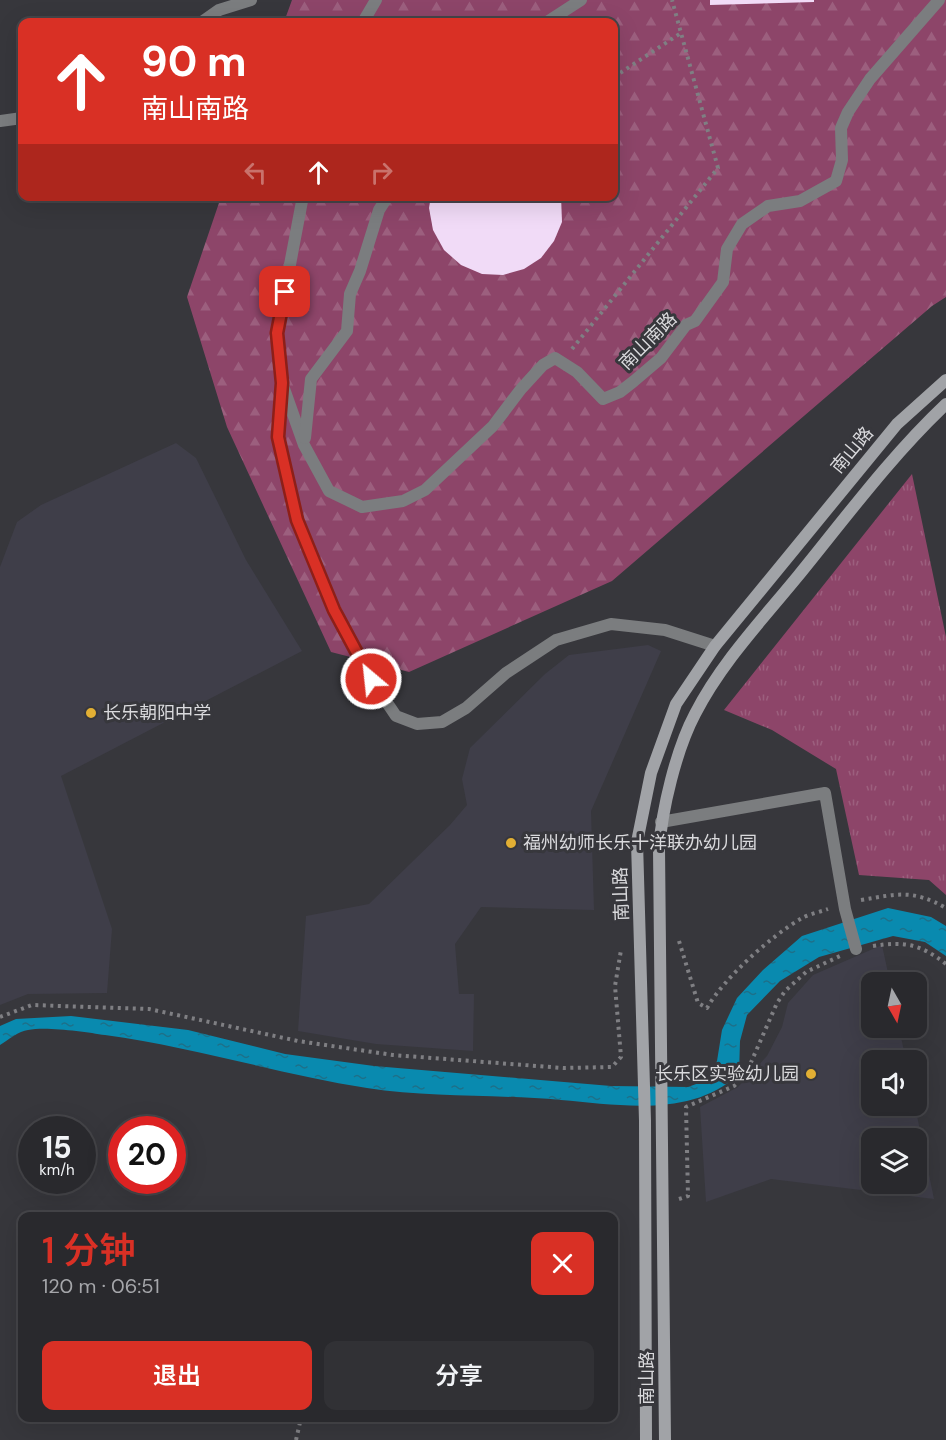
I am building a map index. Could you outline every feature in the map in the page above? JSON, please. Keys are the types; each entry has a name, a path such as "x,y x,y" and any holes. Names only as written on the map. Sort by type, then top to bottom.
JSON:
{"main road":[{"name":"南山路","path":"646,1440 645,1121 637,842 651,772 676,704 715,646 897,424 946,380"},
{"name":"南山路","path":"665,1440 661,822 694,714 732,658 910,438 946,404"}],"lane":[{"path":"208,18 219,10 251,0"},
{"path":"365,18 376,0"},
{"path":"553,18 581,0"},
{"name":"南山南路","path":"562,361 603,399 620,392 661,358 686,325 695,321 716,294 723,282 727,249 742,224 768,206 800,201 836,181 842,160 841,128 848,112 870,79 939,0"},
{"path":"0,121 18,119"},
{"path":"302,201 277,333 282,383 278,437 297,520 334,610 371,679 396,716 417,724 442,722 466,708 506,673 556,640 611,624 665,630 715,646"},
{"path":"304,445 311,379 347,331 350,294 360,271 379,210 385,201"},
{"path":"282,383 304,445 329,491 362,507 403,501 425,490 494,426 521,388 543,365 555,357 562,361"},
{"path":"661,822 825,794 845,906 856,949"}],"path":[{"path":"562,361 718,168 672,0"},
{"path":"618,74 681,33"},
{"path":"661,920 675,922 684,963 698,1003 707,1008 718,989 762,947 803,917 892,893 911,893 927,897 946,908"},
{"path":"0,1017 32,1005 149,1009 298,1041 393,1055 563,1068 612,1067 621,1057 615,987 624,930 639,922"},
{"path":"664,1204 688,1196 686,1107 734,1086 745,1076 777,1003 785,991 806,972 856,949 902,943 919,946 946,964"},
{"path":"296,1440 300,1422"}],"shaded area":[{"name":"长乐朝阳中学","path":"176,443 196,458 246,560 302,651 61,776 112,929 107,993 28,994 0,1005 0,567 17,522 41,505"},
{"name":"福州幼师长乐十洋联办幼儿园","path":"648,645 661,651 591,811 594,910 481,907 455,944 459,994 474,994 473,1051 376,1044 298,1031 306,916 369,904 450,825 467,805 462,779 470,748 545,674 569,655"},
{"name":"长乐区实验幼儿园","path":"882,945 888,972 861,972 861,1038 901,1038 904,1050 861,1050 861,1116 917,1116 919,1128 861,1128 861,1190 771,1179 706,1202 700,1107 738,1087 767,1056 782,1027 788,1003 813,975"},
{"name":"长乐区实验幼儿园","path":"927,1165 934,1199 893,1194 927,1194"}],"green space":[{"path":"292,0 946,0 946,297 932,306 612,581 409,672 331,652 227,427 187,297 220,201 618,201 618,18 285,18"},
{"path":"912,474 946,637 946,895 929,880 859,875 836,769 772,730 724,710"}],"water":[{"path":"888,908 931,917 946,926 946,956 925,942 893,936 819,957 780,981 747,1015 740,1041 739,1074 720,1088 678,1103 631,1106 537,1098 391,1091 301,1076 138,1040 66,1030 25,1031 0,1045 0,1026 16,1019 71,1016 188,1030 285,1054 374,1066 611,1086 688,1087 707,1080 717,1061 722,1030 737,998 763,970 802,936"}],"building":[{"path":"710,0 814,0 814,2 710,5"},
{"path":"430,201 561,201 562,222 554,241 541,258 524,269 503,275 482,274 461,265 444,250 433,230 429,208"}],"place":[{"name":"长乐朝阳中学","path":"91,713"},
{"name":"福州幼师长乐十洋联办幼儿园","path":"511,843"},
{"name":"长乐区实验幼儿园","path":"811,1074"}],"route":[{"path":"285,292 277,333 282,383 278,437 297,520 334,610 371,679"}]}
